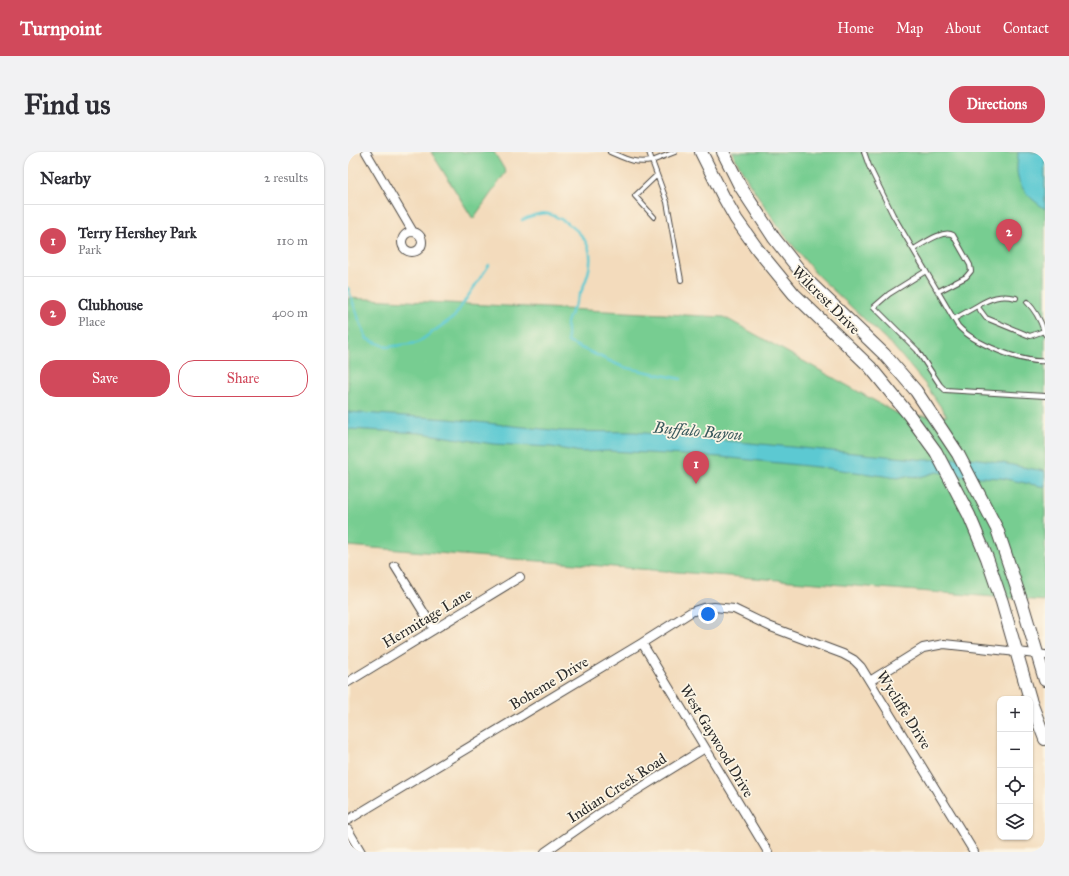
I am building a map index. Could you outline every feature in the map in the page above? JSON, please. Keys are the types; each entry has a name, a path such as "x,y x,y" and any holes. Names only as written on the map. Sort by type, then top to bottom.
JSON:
{"main road":[{"name":"Wilcrest Drive","path":"701,152 736,219 758,250 794,294 870,367 915,422 936,452 969,515 990,566 1029,696"},
{"name":"Wilcrest Drive","path":"723,152 740,186 774,238 808,281 884,354 916,390 958,454 991,516 1005,552 1041,655 1045,680"},
{"path":"882,381 896,368"},
{"name":"Wilcrest Drive","path":"1033,707 1045,739"}],"street":[{"path":"366,152 413,232"},
{"path":"395,566 434,629"},
{"name":"Hermitage Lane","path":"348,682 520,577"},
{"name":"Boheme Drive","path":"348,820 691,612 714,607 734,609 771,627"},
{"name":"Wycliffe Drive","path":"771,627 843,654 854,660 861,667 974,852"},
{"name":"West Gaywood Drive","path":"642,643 768,852"},
{"path":"870,681 924,648 944,644 1041,655"},
{"name":"Indian Creek Road","path":"545,852 605,810 705,748"},
{"path":"348,830 361,852"}],"lane":[{"path":"610,152 640,163 652,161 675,152"},
{"path":"649,152 667,202 681,280"},
{"path":"864,152 869,166 893,215 954,319 964,333 1005,354 1033,361 1045,361"},
{"path":"654,217 635,196 657,175"},
{"path":"914,249 942,233 946,232 953,235 970,265 971,271 966,277 938,291"},
{"path":"926,271 890,294 874,307 917,350 940,385 945,390 1045,396"},
{"path":"954,319 988,299 1007,295 1016,298"},
{"path":"977,306 986,318 1030,336 1044,333 1040,319 1027,302"}],"green space":[{"path":"431,152 494,152 506,172 473,219"},
{"path":"732,152 1045,152 1045,601 348,546 348,298 724,317 902,416 947,416 925,384 893,346 816,274 782,232 748,181"}],"water":[{"path":"1018,152 1045,152 1045,209 1025,192 1019,181 1017,168"},
{"path":"348,412 449,419 561,431 635,432 927,460 974,458 1045,471 1045,487 1001,478 962,476 937,472 920,477 906,476 898,478 827,468 721,457 609,451 581,452 551,447 493,444 420,433 348,429"}],"waterway":[{"path":"522,220 544,213 554,216 567,223 578,232 585,241 589,250 590,260 586,280 567,323 568,342 623,367 681,379"},
{"path":"348,288 367,339 387,347 417,343 454,317 489,265"}],"place":[{"name":"Clubhouse","path":"1009,252"},
{"name":"Terry Hershey Park","path":"696,484"}],"water label":[{"name":"Buffalo Bayou","path":"698,431"}]}
